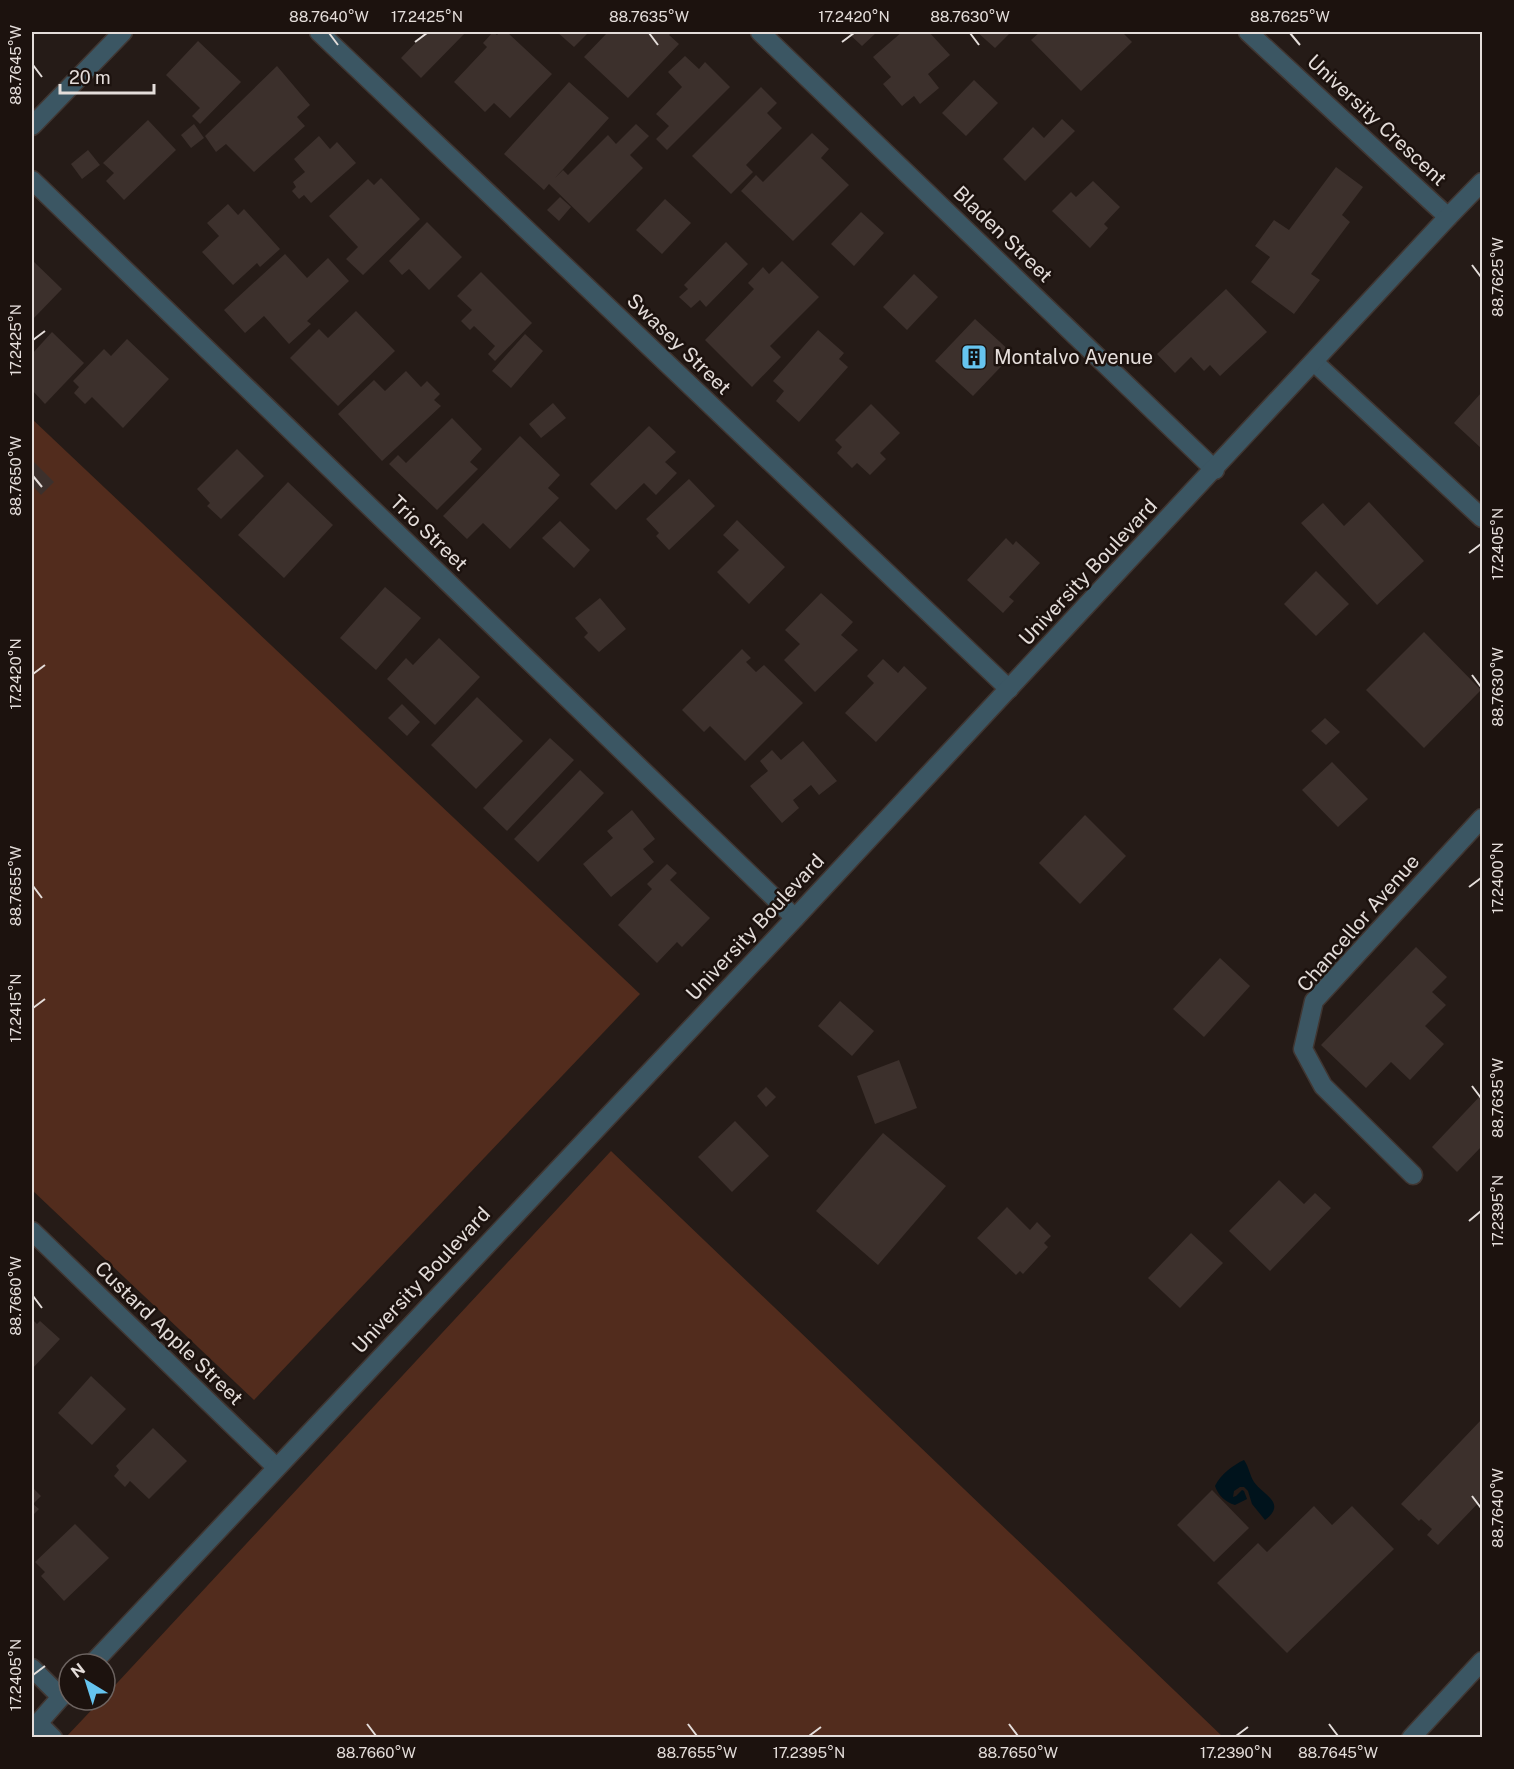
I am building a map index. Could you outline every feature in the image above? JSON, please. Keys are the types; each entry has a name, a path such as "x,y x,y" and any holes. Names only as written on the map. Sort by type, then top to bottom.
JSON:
{"street":[{"path":"32,126 123,32"},
{"name":"Swasey Street","path":"318,32 1009,689"},
{"name":"Bladen Street","path":"760,32 1215,470"},
{"name":"University Crescent","path":"1248,32 1448,217"},
{"name":"Trio Street","path":"32,180 795,918"},
{"name":"University Boulevard","path":"103,1652 795,918 1482,182"},
{"path":"1314,362 1482,518"},
{"name":"Chancellor Avenue","path":"1413,1175 1323,1086 1303,1049 1307,1025 1314,1001 1482,818"},
{"name":"Custard Apple Street","path":"32,1231 276,1467"},
{"path":"1412,1737 1482,1661"},
{"path":"32,1668 57,1686"},
{"path":"53,1737 35,1726 57,1701"}],"shaded area":[{"path":"32,419 640,994 254,1400 32,1190"},
{"path":"611,1151 1223,1737 66,1737 90,1712 117,1712 117,1683"}],"water":[{"path":"1244,1460 1254,1482 1274,1504 1274,1509 1265,1520 1252,1504 1248,1491 1244,1487 1234,1491 1233,1497 1242,1490 1247,1499 1235,1505 1222,1498 1215,1486 1227,1471"}],"building":[{"path":"419,32 466,32 421,78 401,58 423,35"},
{"path":"493,32 497,35 500,32 507,32 552,74 510,118 494,103 485,112 454,82 487,47 483,43"},
{"path":"557,32 589,32 574,47"},
{"path":"608,32 672,32 669,35 679,44 628,98 584,57"},
{"path":"847,32 877,32 862,46"},
{"path":"902,32 929,32 950,55 928,74 939,88 920,104 914,96 902,106 883,84 891,77 873,57"},
{"path":"977,32 1011,32 995,48"},
{"path":"1040,32 1122,32 1132,42 1081,91 1031,40"},
{"path":"198,41 241,82 200,124 192,116 200,108 166,75"},
{"path":"685,56 699,69 705,62 730,87 667,150 656,139 669,126 656,114 682,87 668,72"},
{"path":"277,66 310,105 297,117 305,126 254,172 226,144 216,152 205,136"},
{"path":"974,80 998,103 966,136 942,113"},
{"path":"569,82 609,118 555,178 563,170 568,175 608,135 616,144 636,124 649,136 630,155 643,168 589,223 549,184 544,190 504,154"},
{"path":"761,87 777,103 767,113 782,128 746,165 753,172 731,194 692,156"},
{"path":"1062,119 1075,131 1025,181 1003,159 1033,127 1044,138"},
{"path":"148,120 176,150 124,200 106,181 114,173 103,163"},
{"path":"194,124 204,138 191,148 181,135"},
{"path":"812,133 829,149 821,158 849,185 793,241 741,191 756,175 763,182"},
{"path":"319,136 330,149 337,142 356,163 311,203 304,195 299,199 292,191 296,187 293,182 305,172 294,159"},
{"path":"88,150 100,165 82,179 71,164"},
{"path":"1336,167 1363,187 1342,215 1350,222 1311,274 1320,280 1294,314 1251,282 1270,257 1255,246 1274,220 1289,230"},
{"path":"381,178 420,219 363,275 346,259 358,247 329,216 368,179 374,185"},
{"path":"1093,181 1120,207 1104,224 1108,228 1090,248 1052,211 1071,192 1076,197"},
{"path":"560,197 571,207 559,221 547,210"},
{"path":"665,199 691,223 662,254 636,230"},
{"path":"228,204 238,215 244,209 280,249 260,267 257,263 233,285 202,252 219,236 207,223"},
{"path":"861,212 884,233 854,266 831,244"},
{"path":"427,222 462,257 429,290 409,269 402,275 389,261"},
{"path":"726,242 748,264 706,307 700,300 691,308 679,297 688,289 684,285"},
{"path":"285,254 307,278 328,258 349,281 307,321 311,324 289,344 264,316 245,333 224,310"},
{"path":"32,260 62,289 32,320"},
{"path":"782,261 819,297 770,346 781,357 752,387 705,340 754,289 748,283 763,267 769,274"},
{"path":"481,272 532,323 495,361 488,354 495,346 474,326 470,330 461,321 472,310 457,296"},
{"path":"914,274 938,297 907,330 883,307"},
{"path":"1226,289 1267,332 1220,376 1210,365 1204,371 1191,357 1175,373 1157,354"},
{"path":"356,311 395,351 338,406 290,358 319,329 328,338"},
{"name":"Montalvo Avenue","path":"975,319 1013,354 973,396 935,361"},
{"path":"818,330 844,353 839,359 848,367 799,422 776,401 784,391 773,381"},
{"path":"52,332 84,363 45,404 32,390 32,354"},
{"path":"525,334 543,351 511,388 492,371"},
{"path":"127,339 169,379 123,428 92,397 85,404 74,393 79,387 73,381 104,349 111,356"},
{"path":"406,371 421,387 427,381 440,394 434,400 441,406 382,461 338,414 374,380 385,391"},
{"path":"1482,392 1482,449 1454,423"},
{"path":"553,403 566,418 541,438 529,424"},
{"path":"871,404 900,433 880,453 886,459 870,475 857,463 852,468 837,453 842,447 835,440"},
{"path":"452,418 482,449 470,462 478,469 437,510 389,464 398,455 406,463"},
{"path":"649,426 676,452 665,462 677,473 656,495 644,483 616,510 590,484"},
{"path":"520,436 560,475 548,488 559,498 510,549 483,523 467,539 443,516"},
{"path":"237,449 264,476 221,519 207,506 210,503 197,489"},
{"path":"32,460 54,482 41,495 32,485"},
{"path":"689,479 715,506 669,550 656,536 659,533 646,519"},
{"path":"288,482 333,525 284,578 238,535"},
{"path":"1369,502 1424,561 1377,605 1301,523 1323,503 1344,526"},
{"path":"737,520 785,567 749,604 717,572 739,550 723,535"},
{"path":"560,521 590,550 574,568 542,538"},
{"path":"1006,538 1013,545 1016,541 1040,563 1009,597 1014,601 1003,613 967,580"},
{"path":"1316,571 1349,604 1316,636 1284,604"},
{"path":"385,587 421,618 376,670 340,638"},
{"path":"821,593 853,622 841,635 858,650 815,692 784,660 800,644 785,630"},
{"path":"600,598 626,629 599,652 584,637 588,633 575,618"},
{"path":"1424,632 1481,690 1424,748 1366,690"},
{"path":"439,638 480,677 435,725 387,679 406,658 413,665"},
{"path":"742,649 751,658 746,662 756,672 764,665 803,703 745,761 710,726 704,732 682,710"},
{"path":"883,659 898,673 904,666 927,688 876,742 845,713 874,683 867,676"},
{"path":"477,697 523,741 476,789 431,745"},
{"path":"402,704 420,722 407,736 388,718"},
{"path":"1325,718 1340,732 1326,745 1311,731"},
{"path":"550,738 574,760 507,831 483,808"},
{"path":"803,741 837,781 819,795 811,785 793,800 799,808 782,823 750,786 768,771 760,761 772,750 781,760"},
{"path":"1332,762 1368,799 1338,827 1302,790"},
{"path":"580,770 604,793 538,862 514,839"},
{"path":"632,810 655,839 643,849 654,862 611,897 583,864 613,838 607,831"},
{"path":"1085,815 1126,856 1080,904 1039,863"},
{"path":"667,864 677,873 670,880 710,918 682,947 677,942 657,963 618,925 652,889 647,884"},
{"path":"1416,947 1447,977 1432,992 1446,1005 1425,1026 1444,1044 1410,1080 1391,1062 1366,1088 1321,1045"},
{"path":"1220,958 1250,986 1204,1037 1173,1009"},
{"path":"840,1001 874,1031 852,1056 818,1026"},
{"path":"899,1060 917,1108 875,1124 857,1076"},
{"path":"766,1087 776,1097 766,1107 757,1096"},
{"path":"1482,1094 1482,1146 1457,1172 1432,1147"},
{"path":"735,1121 769,1156 732,1192 698,1157"},
{"path":"883,1133 946,1186 878,1265 816,1211"},
{"path":"1279,1180 1304,1204 1315,1193 1331,1208 1270,1271 1229,1231"},
{"path":"1007,1207 1030,1230 1037,1222 1051,1236 1044,1243 1048,1247 1023,1274 1020,1271 1016,1275 977,1238"},
{"path":"1191,1233 1223,1263 1180,1308 1148,1278"},
{"path":"32,1319 37,1324 40,1321 60,1339 32,1369"},
{"path":"91,1376 126,1409 92,1445 58,1413"},
{"path":"1482,1419 1482,1499 1438,1545 1427,1535 1432,1529 1421,1519 1419,1521 1401,1504"},
{"path":"153,1428 187,1461 149,1499 130,1481 125,1487 114,1476 119,1470 116,1466"},
{"path":"32,1487 41,1496 33,1504 39,1509 32,1516"},
{"path":"1212,1490 1249,1528 1214,1562 1177,1525"},
{"path":"1314,1506 1332,1525 1352,1506 1394,1549 1287,1653 1217,1583 1258,1543 1267,1552"},
{"path":"75,1524 109,1558 64,1601 41,1576 45,1572 35,1562"}],"place":[{"name":"Montalvo Avenue","path":"974,357"}]}
